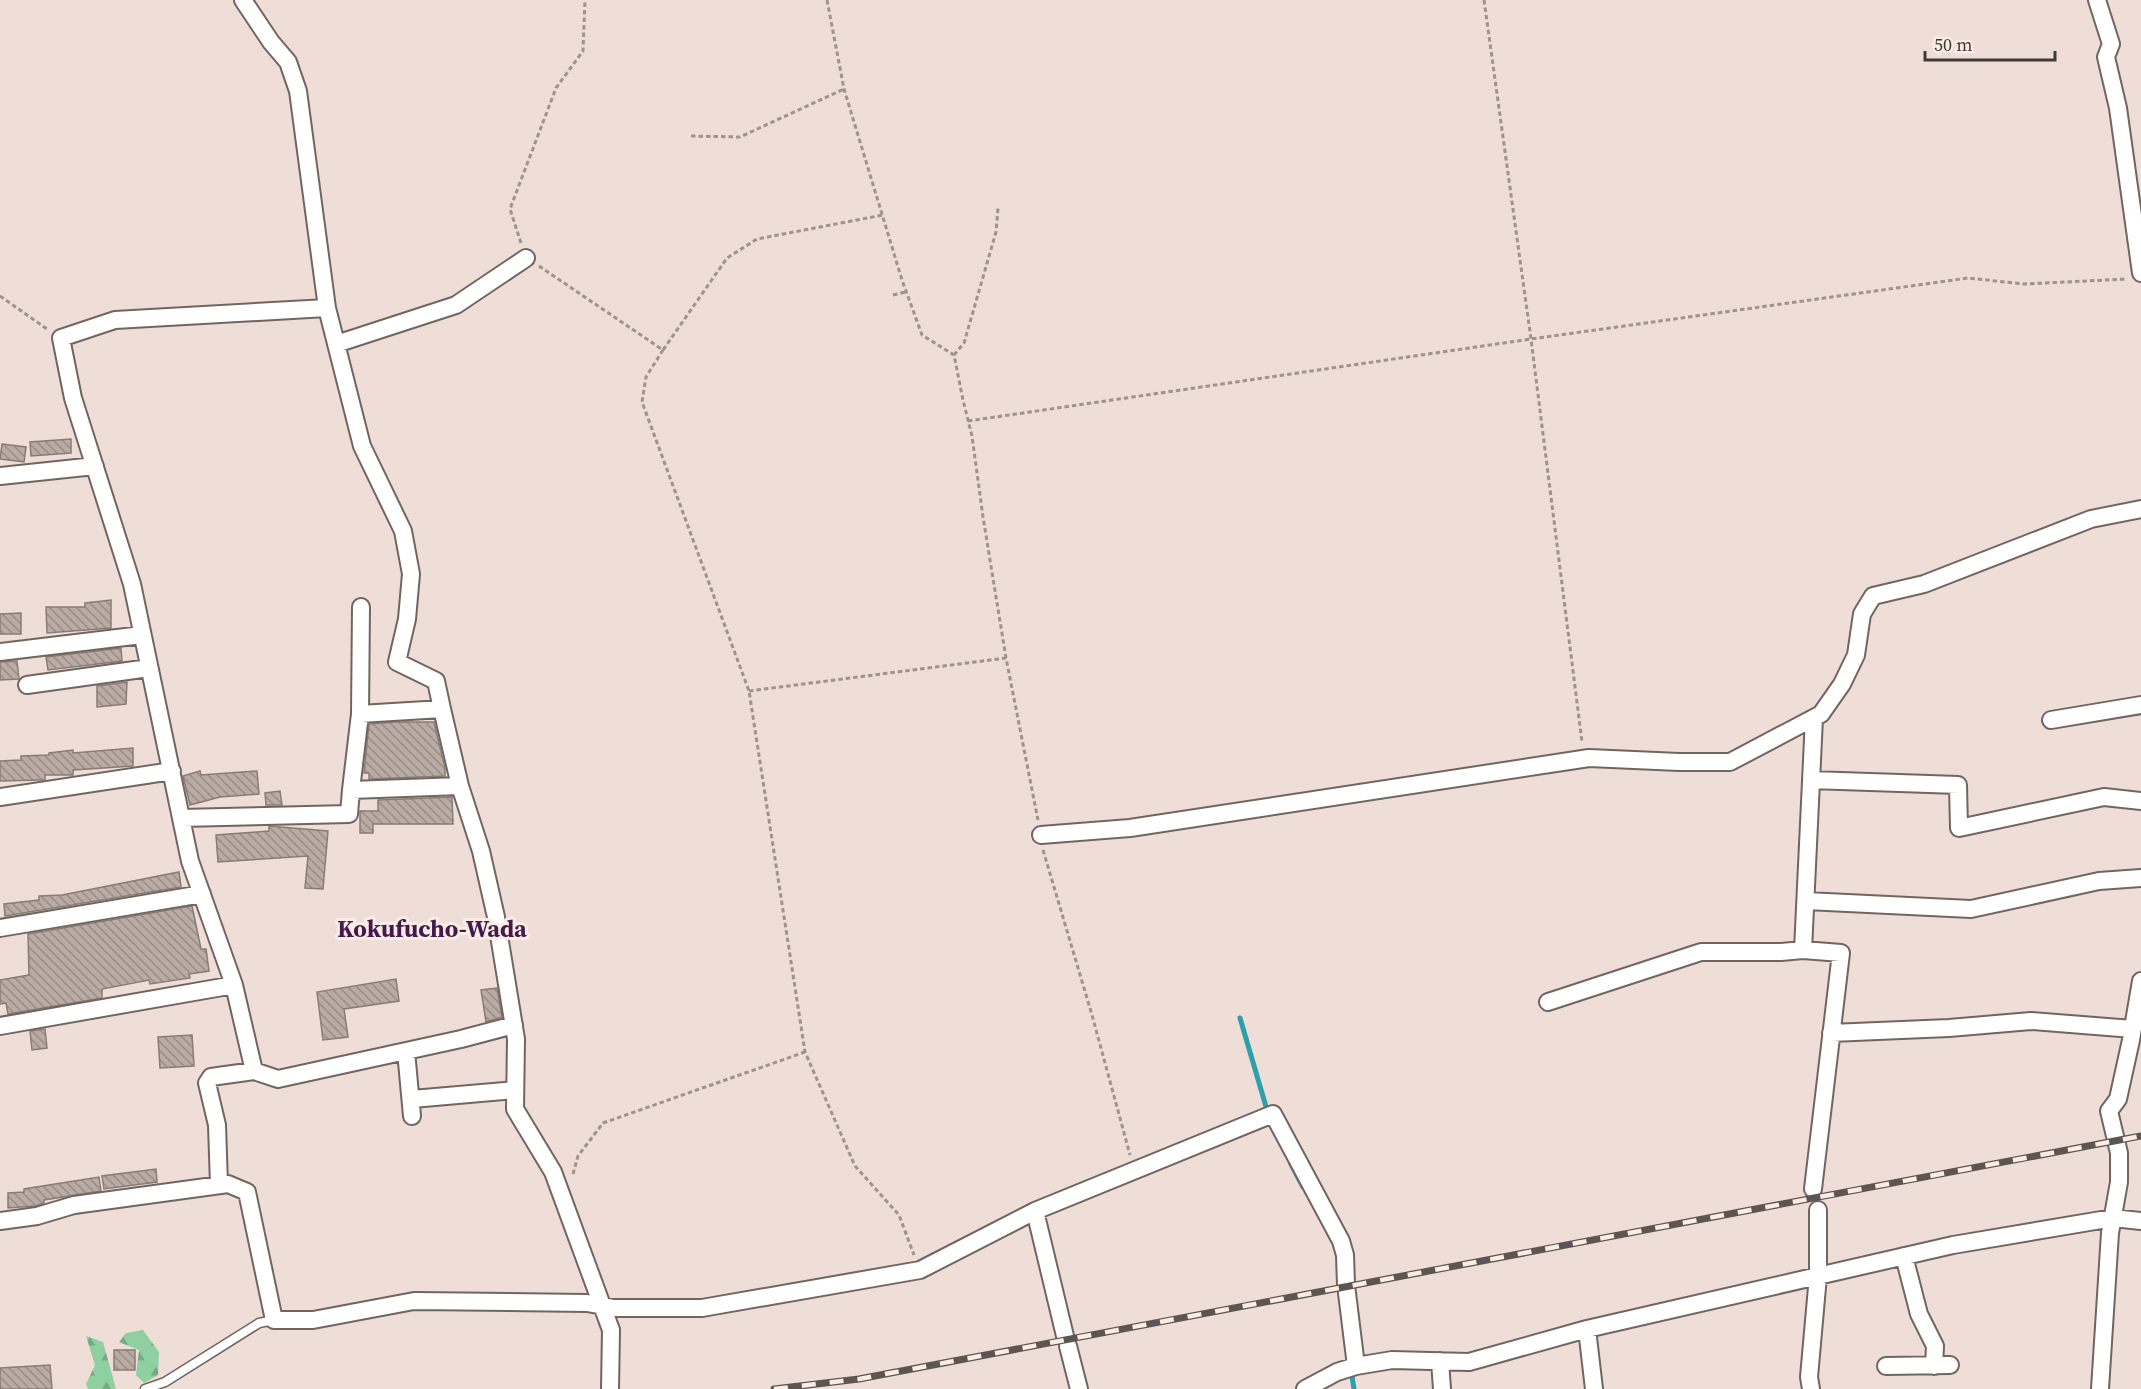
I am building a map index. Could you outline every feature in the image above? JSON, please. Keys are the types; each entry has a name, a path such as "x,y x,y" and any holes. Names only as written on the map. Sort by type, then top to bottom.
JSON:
{"street":[{"path":"243,0 271,42 288,62 298,91 327,308 362,446 403,531 411,574 407,618 397,662 436,681 460,786 481,851 496,918 516,1040 515,1109 553,1173 611,1330 610,1389"},
{"path":"2097,0 2111,44 2106,57 2118,108 2135,276"},
{"path":"336,344 456,305 526,258"},
{"path":"254,1071 234,985 190,861 132,584 74,398 61,338 115,320 327,308"},
{"path":"0,476 95,466"},
{"path":"1041,835 1130,828 1584,759 1730,762 1821,714 1837,692 1856,656 1862,614 1872,596 1924,584 2091,519 2141,509"},
{"path":"181,818 349,814 360,714 361,607"},
{"path":"0,652 142,635"},
{"path":"27,685 150,668"},
{"path":"2050,720 2141,705"},
{"path":"360,714 442,709"},
{"path":"1803,950 1814,718"},
{"path":"0,796 172,771"},
{"path":"1811,780 1958,785 1959,828 2104,797 2141,801"},
{"path":"351,790 460,786"},
{"path":"1806,901 1971,909 2099,881 2141,878"},
{"path":"0,928 202,894"},
{"path":"1548,1002 1701,952 1803,950 1841,953 1813,1189"},
{"path":"2100,1389 2113,1218 2119,1182 2119,1153 2109,1111 2118,1099 2141,981"},
{"path":"0,1026 234,985"},
{"path":"1831,1033 1948,1028 2031,1021 2133,1029"},
{"path":"219,1185 217,1125 207,1083 211,1077 254,1071 278,1079 462,1040 514,1025"},
{"path":"406,1051 412,1107 515,1090"},
{"path":"0,1221 37,1216 74,1205 228,1184 247,1192 274,1320 312,1320 414,1301 587,1303 614,1308 702,1308 920,1270 1035,1211 1273,1114 1341,1241 1345,1255 1352,1367"},
{"path":"1811,1389 1809,1377 1818,1276 1818,1210"},
{"path":"1035,1211 1066,1341 1080,1389"},
{"path":"1305,1389 1352,1367 1392,1360 1469,1362 1587,1329 1953,1245 2113,1218 2141,1221"},
{"path":"1886,1366 1942,1366 1919,1314 1904,1256"},
{"path":"1587,1329 1594,1389"},
{"path":"1440,1361 1442,1389"}],"lane":[{"path":"145,1389 165,1382 260,1323 274,1320"}],"path":[{"path":"585,0 583,51 556,88 510,209 526,258 663,350"},
{"path":"827,0 844,89 906,292 922,335 954,355 972,436 982,517 1044,859 1092,1015 1135,1170"},
{"path":"1484,0 1531,339 1584,759"},
{"path":"691,136 740,137 844,89"},
{"path":"954,355 964,343 996,232 998,208"},
{"path":"884,215 757,240 727,258 646,377 642,402 749,691 805,1052 855,1166 899,1215 920,1270"},
{"path":"968,421 1968,278 2024,284 2135,276"},
{"path":"893,295 906,292"},
{"path":"0,296 61,338"},
{"path":"749,691 1006,658"},
{"path":"564,1201 579,1156 603,1123 805,1052"}],"green space":[{"path":"143,1330 159,1352 158,1375 144,1383 136,1375 139,1350 119,1342 126,1333"},
{"path":"86,1336 103,1342 116,1389 88,1389 86,1384 95,1365"}],"building":[{"path":"71,439 71,453 31,456 30,442"},
{"path":"2,444 26,447 24,462 0,459"},
{"path":"111,600 111,628 47,633 46,607 85,607 85,603"},
{"path":"21,613 21,634 0,634 0,614"},
{"path":"121,648 122,661 48,670 46,657"},
{"path":"17,661 19,679 0,680 0,662"},
{"path":"127,682 126,704 97,707 97,686"},
{"path":"434,722 445,776 369,779 369,773 364,773 369,724"},
{"path":"133,748 133,766 73,770 73,775 45,775 45,780 0,781 0,761 21,760 21,756 49,755 49,753 73,750 73,753"},
{"path":"200,771 201,775 257,771 259,794 220,797 190,805 183,776"},
{"path":"280,791 282,805 266,805 265,793"},
{"path":"452,797 453,824 373,824 373,833 360,833 360,811 378,811 378,800"},
{"path":"269,826 328,831 323,889 305,888 308,856 218,862 216,835 269,831"},
{"path":"179,872 181,887 5,916 4,904 39,900 39,896 62,895"},
{"path":"192,906 201,949 206,949 209,971 189,974 190,978 150,984 149,980 102,989 102,998 8,1014 6,1003 0,1004 0,980 29,975 28,934"},
{"path":"396,979 399,1001 344,1009 348,1037 323,1040 317,992"},
{"path":"497,988 502,1017 486,1022 481,990"},
{"path":"45,1029 47,1048 32,1050 30,1031"},
{"path":"192,1035 194,1066 160,1068 158,1037"},
{"path":"156,1169 157,1182 104,1189 102,1176"},
{"path":"99,1177 101,1191 44,1200 44,1203 35,1206 8,1208 8,1193"},
{"path":"114,1350 135,1350 135,1370 114,1370"},
{"path":"50,1365 52,1389 0,1389 0,1368"}],"waterway":[{"path":"1240,1018 1267,1110"},
{"path":"1291,1164 1303,1187"},
{"path":"1351,1370 1354,1389"}],"railway":[{"path":"774,1389 859,1379 2141,1136"}],"district":[{"name":"Kokufucho-Wada","path":"432,929"}]}
